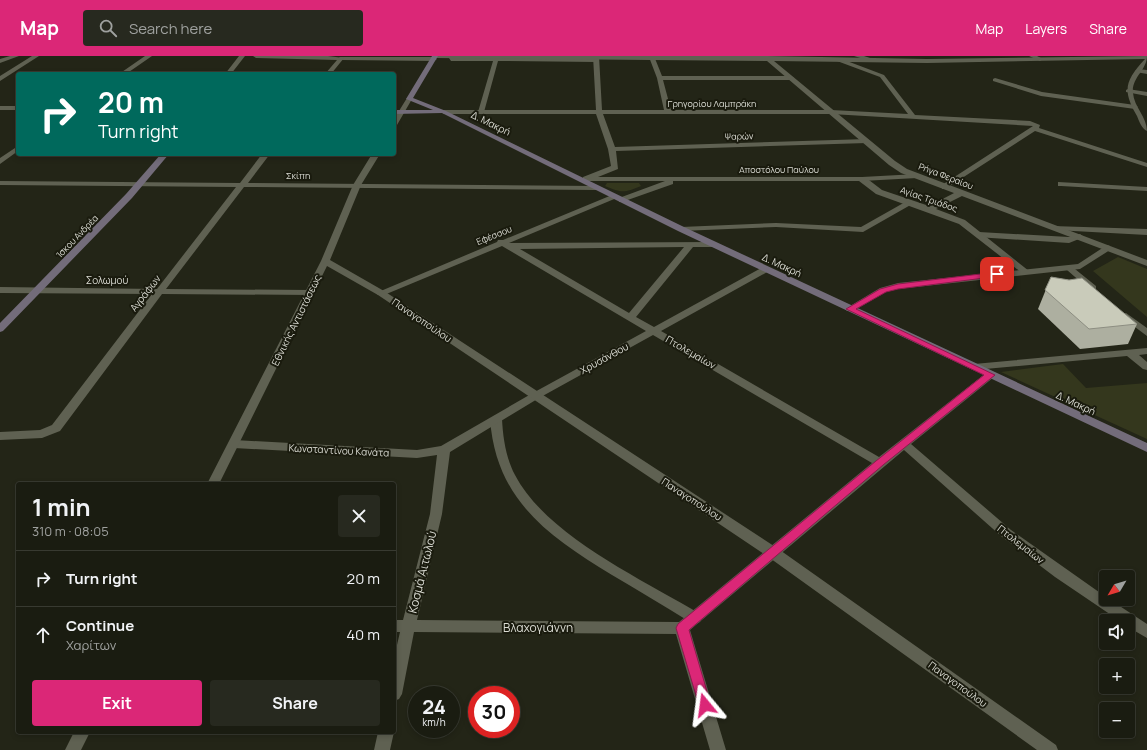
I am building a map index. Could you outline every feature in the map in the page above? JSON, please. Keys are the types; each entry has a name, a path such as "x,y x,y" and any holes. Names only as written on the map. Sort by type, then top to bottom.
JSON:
{"main road":[{"path":"409,99 434,57"},
{"name":"Δ. Μακρή","path":"409,99 444,112 583,179 596,188 681,230 1147,448"},
{"name":"Γρηγορίου Λαμπράκη","path":"396,112 444,112"},
{"name":"Ίσκου Ανδρέα","path":"0,329 140,184 163,156"}],"street":[{"path":"0,62 16,56"},
{"path":"0,79 36,56"},
{"path":"125,72 149,56"},
{"path":"230,72 242,56"},
{"path":"256,56 341,58 539,56"},
{"path":"542,56 596,58"},
{"path":"857,56 873,60"},
{"path":"1032,56 1040,59"},
{"path":"652,57 660,78 668,112"},
{"path":"451,59 766,57 873,60 1147,57"},
{"name":"Ρήγα Φεραίου","path":"766,57 896,166 945,187 1147,263"},
{"path":"330,72 341,58"},
{"path":"583,179 615,167 612,149 599,113 596,58"},
{"path":"481,112 496,59"},
{"path":"839,60 882,76 913,117"},
{"path":"1147,60 1130,82 1128,91 1147,130"},
{"path":"1138,71 1147,72"},
{"path":"660,78 791,78"},
{"path":"995,80 1041,94 1135,107"},
{"path":"1128,91 1147,94"},
{"path":"396,122 409,99"},
{"path":"0,108 16,108"},
{"name":"Γρηγορίου Λαμπράκη","path":"444,112 832,112 913,117 1032,126 1147,165"},
{"path":"945,187 1032,126"},
{"name":"Ψαρών","path":"612,149 867,141"},
{"path":"0,162 16,150"},
{"name":"Αγράφων","path":"0,436 34,435 56,428 264,156"},
{"name":"Εθνικής Αντιστάσεως","path":"214,482 325,261 357,185 375,156"},
{"name":"Αποστόλου Παύλου","path":"615,167 641,180"},
{"name":"Αποστόλου Παύλου","path":"583,179 862,179 917,176"},
{"name":"Αγίας Τριάδος","path":"862,179 879,192 956,219 1025,271"},
{"name":"Εφέσσου","path":"381,293 618,199 675,180"},
{"name":"Σκίπη","path":"0,183 596,188"},
{"path":"1061,184 1147,189"},
{"path":"930,209 961,193"},
{"path":"681,230 776,225 863,230 910,203"},
{"path":"1055,228 1147,232"},
{"path":"979,235 1068,240 1080,237"},
{"path":"505,244 712,244"},
{"name":"Πτολεμαίων","path":"505,244 880,463"},
{"path":"631,317 690,245"},
{"path":"850,309 883,290 898,286 1025,271 1070,268 1086,264 1107,248"},
{"name":"Παναγοπούλου","path":"325,261 381,293 772,552 1050,750"},
{"path":"1070,268 1099,293"},
{"name":"Χρυσάνθου","path":"444,450 535,396 766,269"},
{"name":"Σολωμού","path":"0,290 309,293"},
{"path":"1117,308 1147,333"},
{"path":"974,368 1147,351"},
{"path":"1130,353 1147,367"},
{"path":"718,750 682,628 880,463 990,375"},
{"path":"496,419 497,437 511,479 524,500 541,519 579,548 695,618"},
{"name":"Κωνσταντίνου Κανάτα","path":"234,444 416,454 444,450"},
{"name":"Πτολεμαίων","path":"904,444 1006,533 1079,587 1147,632"},
{"name":"Κοσμά Αιτωλού","path":"396,675 401,626 436,514 444,450"},
{"name":"Βλαχογιάννη","path":"401,626 682,628"},
{"path":"72,750 81,734"},
{"path":"382,750 386,734"}],"green space":[{"path":"607,183 639,183 641,186 623,191 605,186"},
{"path":"1118,257 1147,269 1147,317 1093,271"},
{"path":"1063,364 1086,388 1147,383 1147,439 1001,372"}],"building":[{"path":"1051,277 1069,280 1082,278 1137,324 1089,329 1045,290"}],"route":[{"path":"705,705 682,628 880,463 990,375 850,309 883,290 898,286 997,274"}]}
